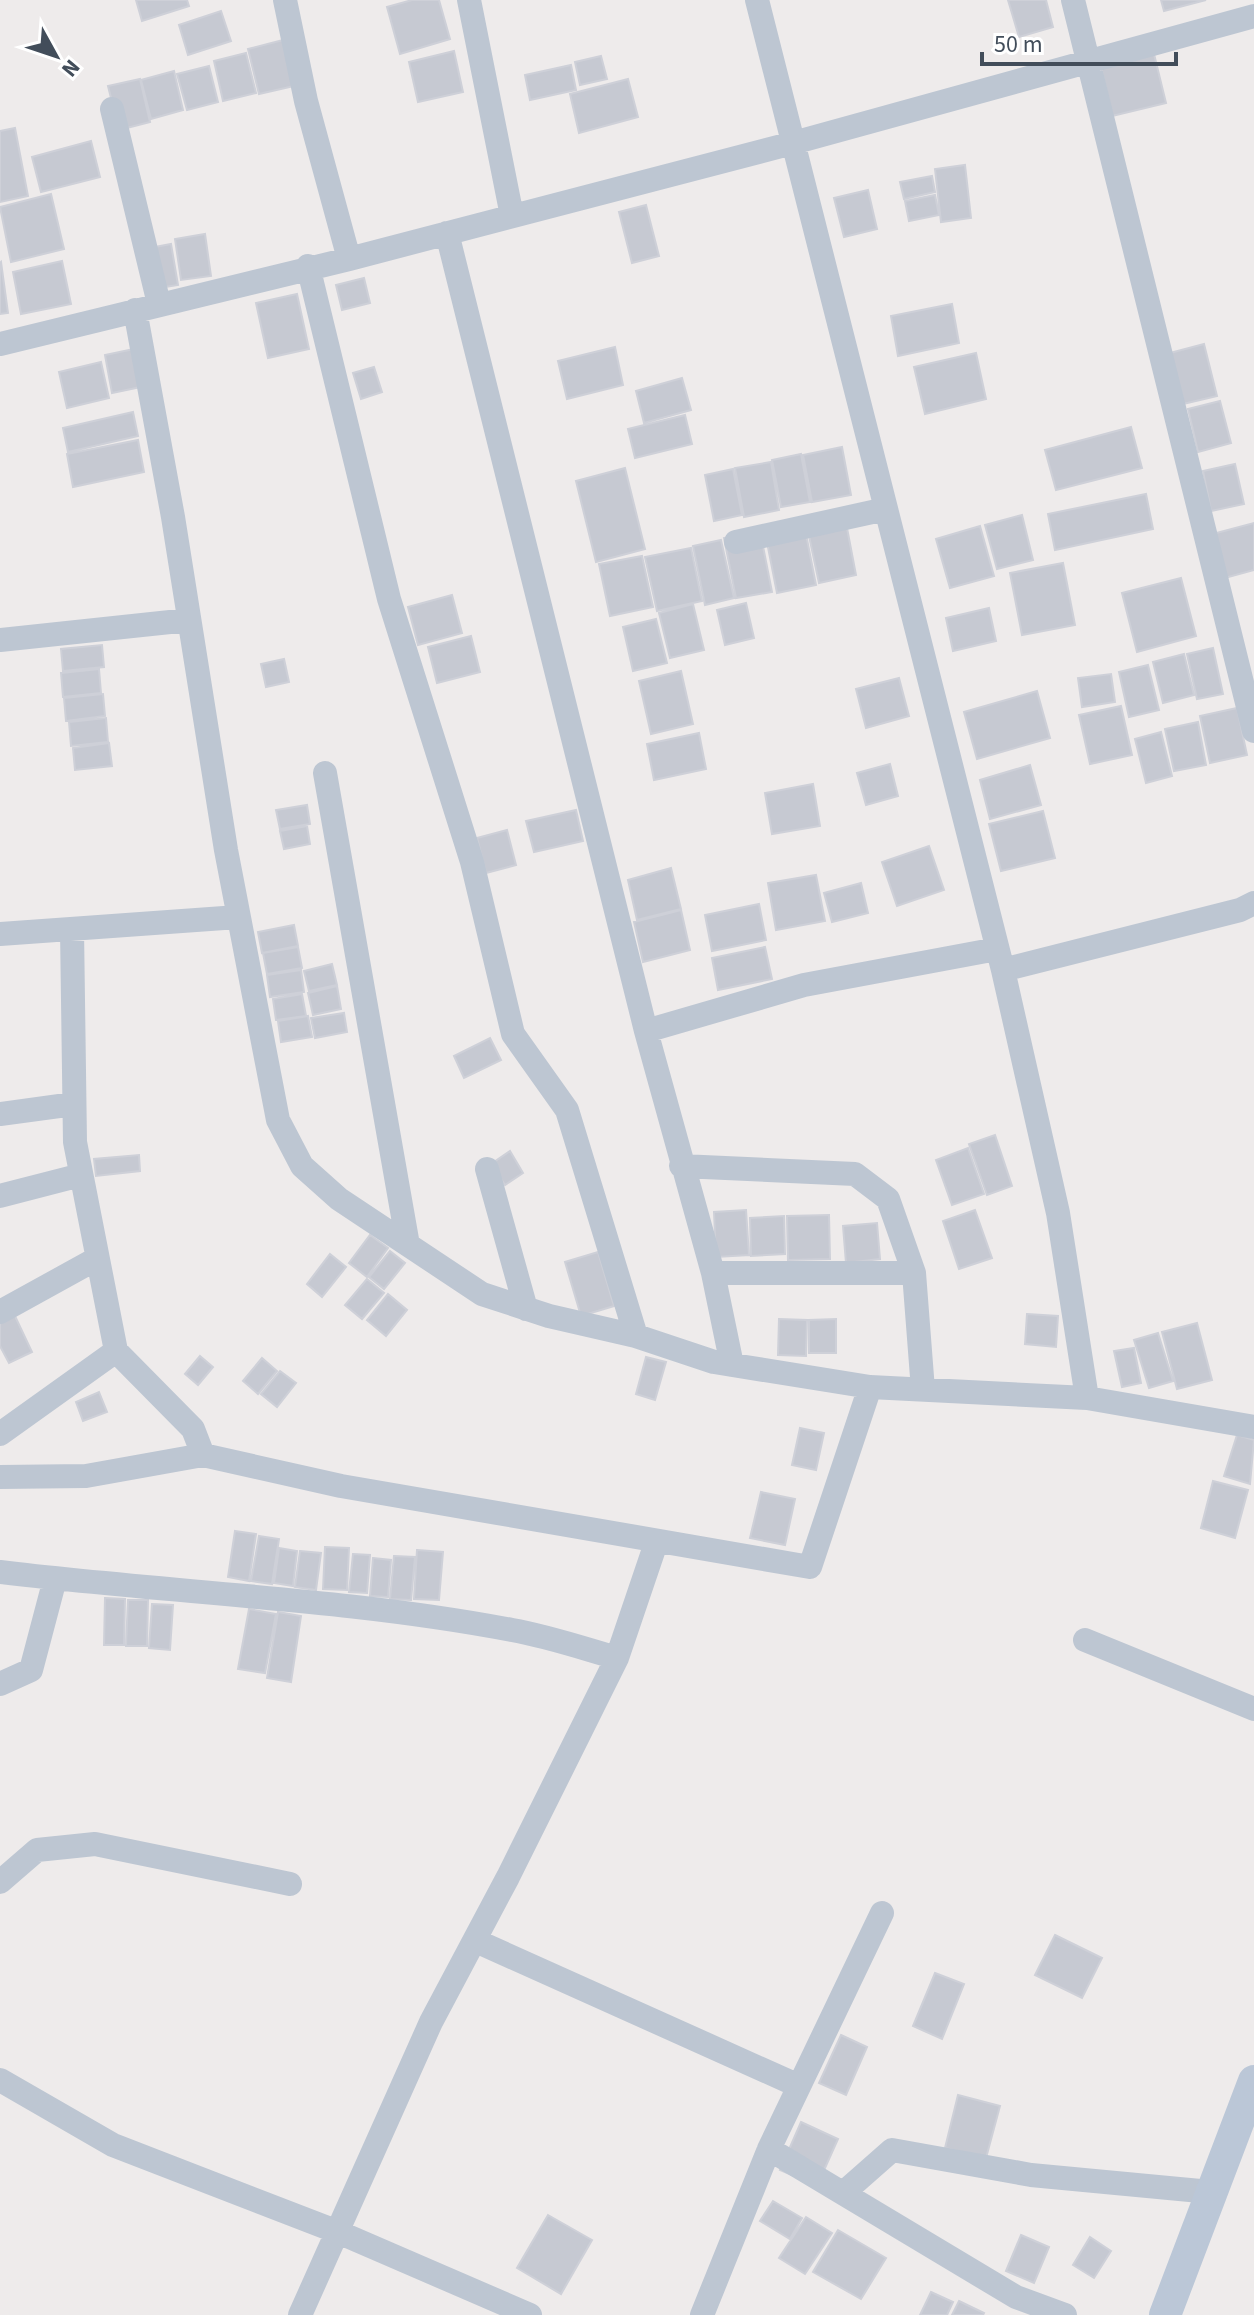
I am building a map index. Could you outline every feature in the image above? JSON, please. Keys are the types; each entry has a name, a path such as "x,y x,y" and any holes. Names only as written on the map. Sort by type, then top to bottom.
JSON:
{"street":[{"path":"285,0 306,101 349,259"},
{"path":"469,0 512,216"},
{"path":"757,0 1000,959 1058,1213 1087,1398"},
{"path":"1073,0 1254,731"},
{"path":"0,344 308,266 349,259 793,143 1254,16"},
{"path":"112,109 159,304"},
{"path":"447,233 646,1031 713,1273 732,1365"},
{"path":"308,266 389,599 472,862 513,1034 567,1110 636,1336"},
{"path":"135,310 238,917 278,1120 302,1166 339,1199 482,1294 526,1309 636,1336 732,1365 870,1387 1087,1398 1254,1427"},
{"path":"736,542 886,509"},
{"path":"0,640 189,620"},
{"path":"325,773 408,1245"},
{"path":"646,1031 804,985 1000,959 1240,910 1254,903"},
{"path":"0,934 238,917"},
{"path":"72,929 75,1142 116,1351 193,1429 203,1455"},
{"path":"0,1114 74,1104"},
{"path":"681,1166 855,1174 888,1199 914,1273 923,1390"},
{"path":"487,1169 526,1309"},
{"path":"0,1196 81,1175"},
{"path":"0,1312 96,1259"},
{"path":"713,1273 914,1273"},
{"path":"0,1434 116,1351"},
{"path":"0,1477 86,1476 203,1455 341,1486 656,1543 810,1567 870,1387"},
{"path":"300,2315 431,2022 476,1941 617,1658 656,1543"},
{"path":"0,1572 285,1599 498,1628 617,1658"},
{"path":"0,1684 31,1670 55,1579"},
{"path":"1085,1640 1254,1709"},
{"path":"0,1882 37,1850 95,1844 290,1884"},
{"path":"702,2315 769,2149 882,1913"},
{"path":"476,1941 799,2086"},
{"path":"0,2080 113,2145 338,2232 530,2315"},
{"path":"1165,2315 1254,2081"},
{"path":"769,2149 1016,2297 1065,2315"},
{"path":"850,2187 892,2150 1031,2175 1211,2192"}],"building":[{"path":"136,0 187,0 189,6 142,21"},
{"path":"412,0 439,0 450,39 400,54 387,7"},
{"path":"1008,0 1046,0 1053,27 1019,37"},
{"path":"1161,0 1206,0 1164,11"},
{"path":"221,11 231,41 188,55 179,25"},
{"path":"283,40 294,86 259,94 248,49"},
{"path":"454,51 463,92 418,102 409,62"},
{"path":"246,53 256,93 223,101 214,61"},
{"path":"1154,54 1166,103 1112,116 1101,67"},
{"path":"601,56 607,79 580,85 575,62"},
{"path":"571,65 576,90 530,100 525,75"},
{"path":"209,66 218,102 187,110 177,74"},
{"path":"174,71 183,110 151,119 141,80"},
{"path":"140,79 150,122 119,130 108,86"},
{"path":"628,79 638,117 579,133 570,94"},
{"path":"15,128 28,196 0,202 0,131"},
{"path":"91,141 100,177 41,192 32,157"},
{"path":"965,165 971,218 941,222 935,169"},
{"path":"932,176 935,192 904,199 900,182"},
{"path":"868,190 877,229 844,237 834,198"},
{"path":"51,194 64,249 11,262 0,207"},
{"path":"935,195 939,215 909,221 905,201"},
{"path":"646,205 659,256 632,263 619,212"},
{"path":"205,234 211,276 181,280 175,239"},
{"path":"171,244 178,285 146,290 139,250"},
{"path":"62,261 71,304 21,314 13,272"},
{"path":"0,263 8,313 0,314"},
{"path":"364,278 370,303 342,310 336,285"},
{"path":"297,294 309,349 268,358 256,303"},
{"path":"952,304 959,343 898,356 891,316"},
{"path":"1204,344 1217,396 1183,404 1170,353"},
{"path":"615,347 623,385 567,399 558,361"},
{"path":"134,349 141,387 112,393 105,355"},
{"path":"976,353 986,399 925,414 914,367"},
{"path":"101,362 109,398 67,408 59,372"},
{"path":"374,367 382,392 361,399 353,373"},
{"path":"682,378 691,410 644,423 636,391"},
{"path":"1220,401 1231,443 1198,452 1188,409"},
{"path":"133,412 138,436 68,452 63,428"},
{"path":"685,415 692,444 635,458 628,429"},
{"path":"1131,427 1142,468 1056,490 1045,450"},
{"path":"138,440 144,472 73,487 67,454"},
{"path":"842,447 851,495 812,502 803,455"},
{"path":"801,454 810,502 781,507 772,460"},
{"path":"771,462 779,510 744,517 735,468"},
{"path":"1235,464 1244,504 1211,511 1203,471"},
{"path":"625,468 645,549 596,562 576,481"},
{"path":"733,469 742,515 714,521 705,475"},
{"path":"1146,494 1153,529 1055,550 1048,514"},
{"path":"1022,515 1033,560 997,569 985,525"},
{"path":"1254,523 1254,570 1221,579 1209,535"},
{"path":"804,524 816,585 777,593 765,532"},
{"path":"980,526 994,576 950,588 936,539"},
{"path":"847,528 856,575 819,583 809,536"},
{"path":"760,531 772,592 736,598 724,538"},
{"path":"721,540 734,598 705,605 693,546"},
{"path":"691,548 702,601 657,611 645,557"},
{"path":"642,556 653,607 610,616 599,564"},
{"path":"1063,563 1075,625 1022,635 1010,573"},
{"path":"1181,578 1196,636 1137,652 1122,593"},
{"path":"452,595 462,633 418,645 408,607"},
{"path":"746,603 754,638 725,645 717,610"},
{"path":"693,604 704,650 670,658 659,613"},
{"path":"989,608 996,641 953,651 946,618"},
{"path":"656,619 667,663 633,671 623,627"},
{"path":"471,636 480,672 437,683 428,647"},
{"path":"102,645 104,667 63,671 61,649"},
{"path":"1213,648 1223,694 1197,699 1187,654"},
{"path":"1184,654 1194,695 1163,703 1153,662"},
{"path":"284,659 289,682 266,687 261,664"},
{"path":"1148,665 1159,710 1129,717 1119,672"},
{"path":"99,669 101,693 63,697 61,673"},
{"path":"681,671 693,724 651,734 639,681"},
{"path":"1111,674 1115,702 1082,707 1078,678"},
{"path":"899,678 909,716 866,728 856,689"},
{"path":"1037,691 1050,738 977,759 964,712"},
{"path":"103,694 105,716 66,721 64,698"},
{"path":"1121,706 1132,755 1090,764 1079,715"},
{"path":"1237,708 1247,755 1210,763 1200,716"},
{"path":"106,718 108,742 71,746 69,722"},
{"path":"1198,722 1206,765 1174,771 1165,729"},
{"path":"1161,732 1172,776 1146,783 1135,739"},
{"path":"699,733 706,769 654,780 647,744"},
{"path":"109,743 112,766 75,770 73,748"},
{"path":"890,764 898,796 866,805 857,773"},
{"path":"1030,765 1041,805 990,819 980,780"},
{"path":"813,784 820,826 772,834 765,793"},
{"path":"307,805 310,824 280,829 276,810"},
{"path":"576,810 583,841 534,852 526,821"},
{"path":"1043,811 1055,858 1001,871 989,824"},
{"path":"307,826 310,844 284,849 280,831"},
{"path":"507,830 516,865 486,873 477,838"},
{"path":"929,846 944,890 897,906 882,862"},
{"path":"671,868 681,909 637,920 628,880"},
{"path":"816,875 825,921 776,930 768,883"},
{"path":"861,883 868,913 832,922 824,893"},
{"path":"759,904 766,940 712,951 705,915"},
{"path":"681,910 690,950 643,962 634,922"},
{"path":"294,925 298,946 262,953 258,932"},
{"path":"298,947 302,968 267,974 263,953"},
{"path":"765,947 772,979 718,990 712,958"},
{"path":"332,964 337,985 309,991 304,971"},
{"path":"301,970 304,992 270,997 267,975"},
{"path":"337,986 341,1009 313,1015 308,993"},
{"path":"302,994 306,1016 276,1020 273,999"},
{"path":"344,1013 347,1032 315,1038 311,1018"},
{"path":"308,1016 312,1037 281,1042 278,1021"},
{"path":"490,1038 501,1060 464,1078 454,1056"},
{"path":"995,1135 1012,1186 987,1195 969,1144"},
{"path":"968,1148 984,1194 952,1205 936,1160"},
{"path":"510,1151 523,1173 505,1185 491,1164"},
{"path":"139,1155 140,1171 96,1176 94,1159"},
{"path":"746,1210 749,1255 716,1257 714,1212"},
{"path":"975,1210 992,1258 959,1269 943,1221"},
{"path":"829,1215 830,1259 788,1260 787,1216"},
{"path":"784,1216 785,1254 751,1256 750,1218"},
{"path":"877,1223 880,1259 846,1263 843,1226"},
{"path":"370,1235 388,1248 367,1277 349,1263"},
{"path":"390,1251 405,1263 384,1289 369,1277"},
{"path":"598,1252 614,1306 581,1316 565,1262"},
{"path":"330,1254 346,1267 322,1297 307,1284"},
{"path":"367,1279 384,1293 362,1319 345,1305"},
{"path":"388,1294 407,1310 386,1336 367,1320"},
{"path":"14,1314 32,1352 9,1363 0,1346 0,1322"},
{"path":"1027,1314 1058,1316 1056,1347 1025,1344"},
{"path":"779,1319 807,1320 806,1356 778,1355"},
{"path":"836,1319 836,1353 809,1353 809,1320"},
{"path":"1197,1323 1212,1380 1177,1389 1162,1332"},
{"path":"1158,1333 1173,1381 1149,1388 1134,1340"},
{"path":"1134,1348 1141,1383 1122,1387 1114,1351"},
{"path":"200,1356 213,1367 198,1385 185,1374"},
{"path":"646,1357 666,1362 655,1400 636,1394"},
{"path":"262,1358 277,1371 258,1394 243,1381"},
{"path":"280,1371 296,1383 277,1407 261,1394"},
{"path":"99,1392 107,1412 83,1421 76,1402"},
{"path":"800,1428 824,1433 816,1470 792,1465"},
{"path":"1237,1435 1254,1440 1250,1484 1224,1476"},
{"path":"1213,1481 1248,1490 1235,1538 1201,1528"},
{"path":"761,1492 795,1499 785,1545 750,1538"},
{"path":"235,1531 256,1534 249,1581 228,1577"},
{"path":"259,1536 279,1539 272,1584 251,1581"},
{"path":"325,1547 349,1548 347,1590 323,1589"},
{"path":"279,1548 297,1551 293,1586 274,1583"},
{"path":"417,1550 443,1552 439,1600 414,1599"},
{"path":"300,1551 321,1553 316,1590 295,1587"},
{"path":"353,1554 370,1555 367,1593 349,1592"},
{"path":"394,1556 415,1557 411,1600 390,1599"},
{"path":"373,1558 391,1560 388,1597 370,1596"},
{"path":"105,1598 125,1599 124,1645 104,1645"},
{"path":"128,1600 148,1600 147,1646 126,1646"},
{"path":"152,1604 173,1605 170,1650 149,1648"},
{"path":"249,1609 276,1614 265,1673 238,1669"},
{"path":"278,1612 301,1616 291,1682 267,1678"},
{"path":"1055,1935 1102,1958 1082,1998 1035,1975"},
{"path":"935,1973 964,1984 942,2039 913,2026"},
{"path":"841,2035 867,2047 846,2095 819,2083"},
{"path":"958,2095 1000,2106 986,2158 945,2148"},
{"path":"801,2122 838,2139 817,2186 780,2170"},
{"path":"773,2201 802,2218 790,2239 760,2221"},
{"path":"548,2215 592,2240 561,2294 517,2268"},
{"path":"806,2217 832,2233 805,2274 779,2258"},
{"path":"838,2230 886,2258 861,2299 813,2272"},
{"path":"1021,2235 1049,2247 1034,2283 1006,2271"},
{"path":"1090,2237 1111,2251 1094,2278 1073,2265"},
{"path":"931,2292 953,2302 947,2315 920,2315"},
{"path":"959,2301 984,2313 983,2315 952,2315"}]}
